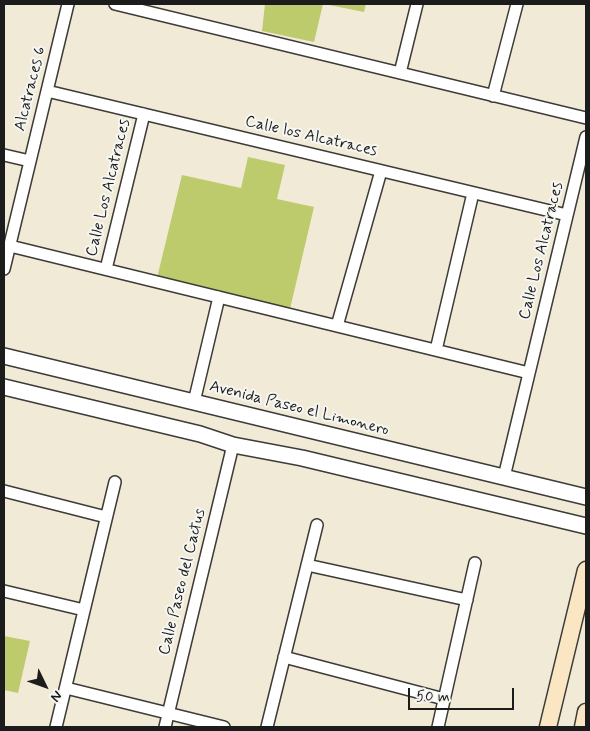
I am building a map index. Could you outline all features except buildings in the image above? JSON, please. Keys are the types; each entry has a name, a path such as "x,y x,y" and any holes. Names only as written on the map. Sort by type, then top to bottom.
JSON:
{"main road":[{"path":"548,727 586,570"},
{"path":"583,727 586,712"}],"street":[{"name":"Alcatraces 6","path":"4,269 68,4"},
{"path":"115,4 586,118"},
{"path":"165,16 168,4"},
{"path":"400,73 418,4"},
{"path":"493,96 517,4"},
{"name":"Calle los Alcatraces","path":"47,91 567,215"},
{"name":"Calle Los Alcatraces","path":"106,269 144,114"},
{"name":"Calle Los Alcatraces","path":"504,477 586,137"},
{"path":"4,155 30,161"},
{"name":"Calle Los Alcatraces","path":"338,326 381,171"},
{"path":"436,350 473,193"},
{"name":"Calle Los Alcatraces","path":"10,246 529,373"},
{"path":"194,402 219,297"},
{"name":"Avenida Paseo el Limonero","path":"4,356 586,498"},
{"path":"4,387 200,434 233,444 302,458 586,526"},
{"name":"Calle Paseo del Cactus","path":"165,727 233,444"},
{"path":"56,727 115,482"},
{"path":"4,491 106,517"},
{"path":"267,727 317,525"},
{"path":"438,727 475,563"},
{"path":"307,565 467,600"},
{"path":"4,591 84,610"},
{"path":"284,657 444,699"},
{"path":"66,688 224,727"}],"green space":[{"path":"265,4 323,4 314,42 262,31"},
{"path":"324,4 366,4 364,12"},
{"path":"248,157 285,165 277,199 314,207 290,309 157,278 182,175 241,188"},
{"path":"4,636 30,641 18,693 4,690"}]}
